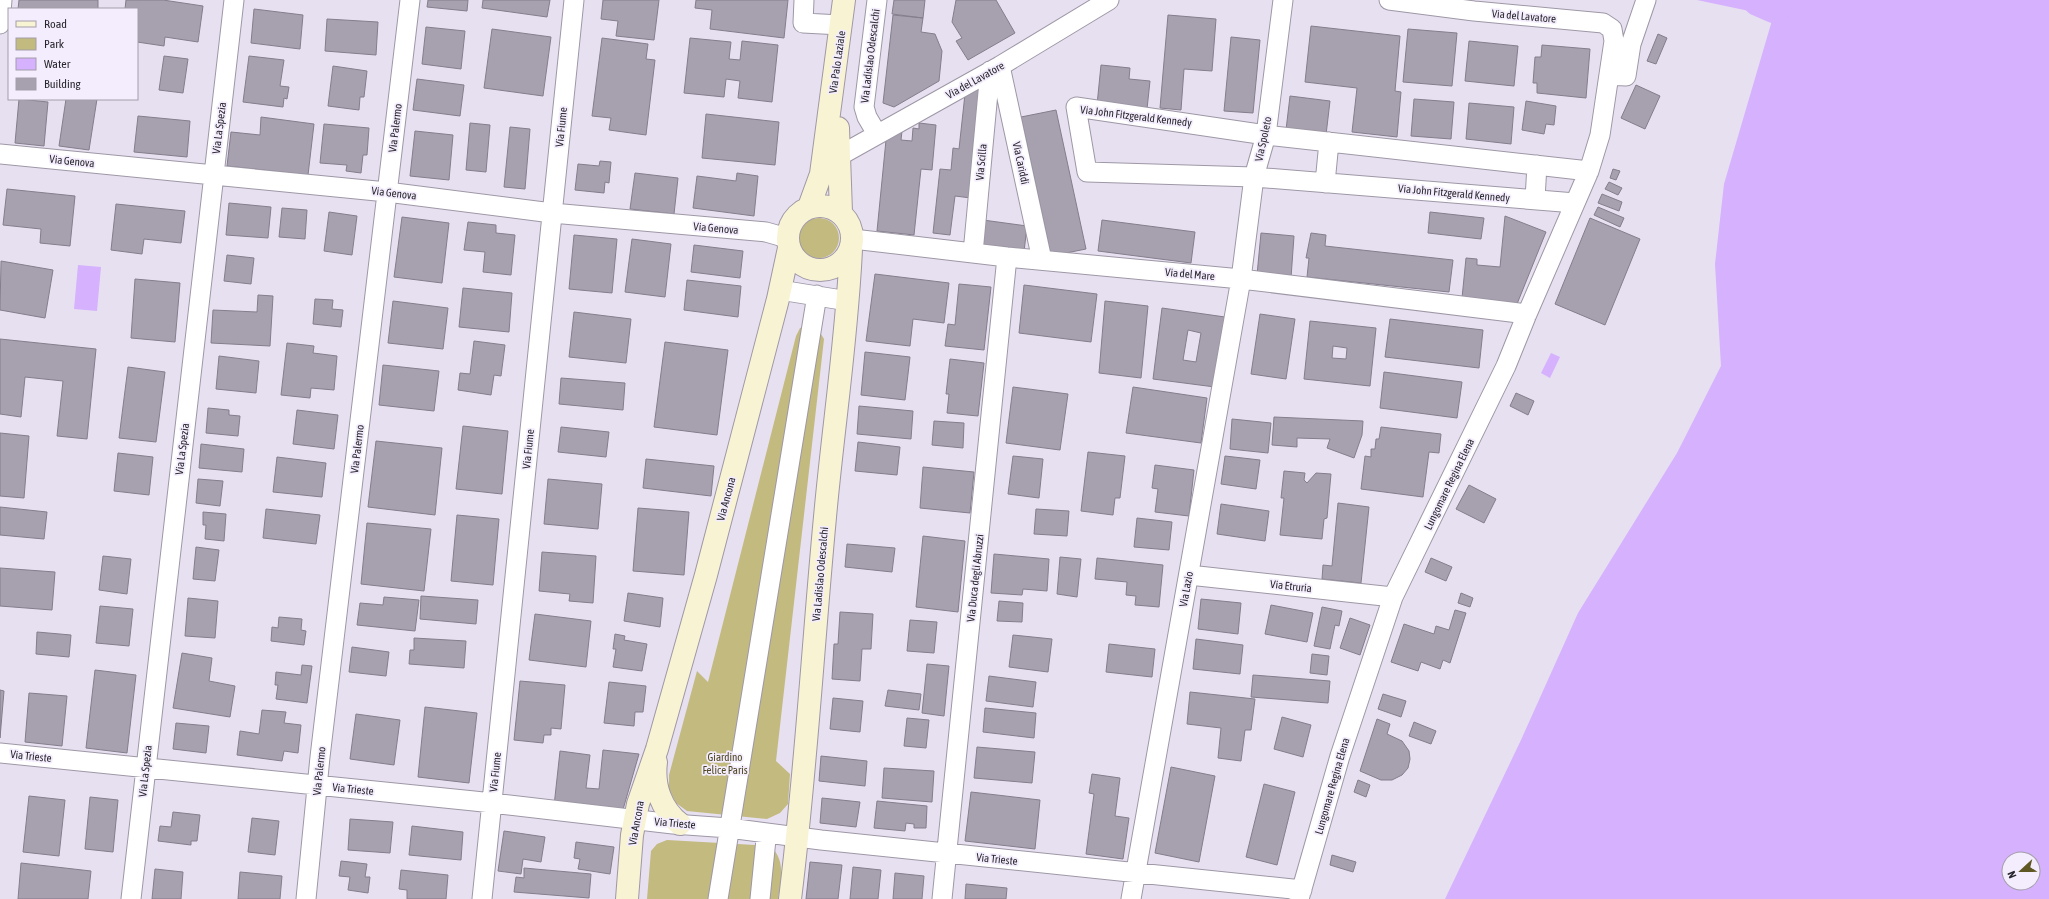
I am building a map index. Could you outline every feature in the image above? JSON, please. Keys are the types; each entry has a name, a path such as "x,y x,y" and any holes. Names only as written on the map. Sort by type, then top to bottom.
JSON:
{"street":[{"path":"0,24 2,0"},
{"name":"Via La Spezia","path":"131,899 234,0"},
{"name":"Via Palermo","path":"306,899 317,785 410,0"},
{"name":"Via Fiume","path":"482,899 574,0"},
{"path":"804,0 803,23 841,25 844,0"},
{"name":"Via Ladislao Odescalchi","path":"877,0 864,107 867,117 877,134"},
{"name":"Via del Lavatore","path":"839,156 995,69 1109,0"},
{"name":"Via Spoleto","path":"1241,279 1254,177 1266,134 1282,0"},
{"name":"Via del Lavatore","path":"1389,0 1474,11 1603,23 1612,30 1614,37 1609,75"},
{"path":"1609,75 1626,76 1631,44 1646,0"},
{"name":"Via Palo Laziale","path":"841,25 839,156 841,212"},
{"name":"Via Palo Laziale","path":"810,207 821,174 841,25"},
{"name":"Via Scilla","path":"973,253 995,69"},
{"name":"Via Cariddi","path":"995,69 1042,260"},
{"name":"Lungomare Regina Elena","path":"1301,894 1340,756 1393,597 1506,366 1589,171 1598,141 1609,75"},
{"name":"Via John Fitzgerald Kennedy","path":"1575,202 1254,177 1087,172 1076,106 1329,142 1589,171"},
{"path":"1325,183 1329,142"},
{"name":"Via Genova","path":"0,154 387,192 552,213 766,232 788,243"},
{"path":"1535,200 1537,165"},
{"path":"822,205 831,207 841,212 851,227 852,244 845,259 838,265 828,269 818,270 799,263 788,243 791,222 797,214 810,207 822,205"},
{"name":"Via Ancona","path":"627,899 634,819 644,782 657,749 706,575 780,290 788,243"},
{"name":"Via Ladislao Odescalchi","path":"790,899 798,837 825,516 848,301 852,244"},
{"name":"Via del Mare","path":"852,244 973,253 1241,279 1527,314"},
{"name":"Via Duca degli Abruzzi","path":"942,899 1007,257"},
{"name":"Via Lazio","path":"1131,899 1241,279"},
{"path":"780,290 848,301"},
{"path":"718,899 817,295"},
{"name":"Via Etruria","path":"1189,574 1393,597"},
{"name":"Via Ancona","path":"657,749 655,771 657,789 666,808 680,824"},
{"name":"Via Trieste","path":"0,753 729,828 798,837 1136,873 1301,894"},
{"path":"760,899 766,840"}],"green space":[{"path":"823,218 830,221 836,227 839,238 838,246 830,255 823,258 815,258 808,255 800,246 799,234 802,227 811,219"},
{"name":"Giardino Felice Paris","path":"806,326 816,326 824,339 776,761 790,774 788,804 780,813 767,819 687,811 676,803 669,789 669,775 697,671 708,682 796,336 800,328"},
{"path":"667,840 771,846 776,852 781,865 778,899 647,899 651,851 657,844"}],"water":[{"path":"1697,0 1758,0 1754,12"},
{"path":"1778,0 2049,0 2049,899 1445,899 1521,740 1578,613 1677,453 1721,366 1715,264 1724,184"},
{"path":"78,265 101,267 97,311 74,309"},
{"path":"1551,353 1560,357 1550,378 1541,373"}],"building":[{"path":"19,0 98,0 98,8 18,8"},
{"path":"126,0 163,0 203,6 198,42 165,37 164,46 138,42 138,8 125,8"},
{"path":"428,0 468,0 467,11 427,7"},
{"path":"483,0 550,0 547,17 482,8"},
{"path":"603,0 659,0 654,40 616,36 618,21 601,19"},
{"path":"696,0 788,0 784,38 710,29 712,10 695,8"},
{"path":"894,0 925,0 923,18 892,14"},
{"path":"956,0 996,0 1015,33 968,60 956,41 962,38 952,22"},
{"path":"254,9 303,15 300,49 251,43"},
{"path":"893,15 923,18 921,32 935,34 942,51 939,81 894,107 883,103"},
{"path":"1168,15 1216,19 1212,71 1184,69 1181,110 1160,108"},
{"path":"327,19 378,22 376,55 325,51"},
{"path":"1311,26 1400,36 1395,91 1401,92 1397,137 1352,132 1357,88 1305,82"},
{"path":"426,27 465,31 461,69 422,64"},
{"path":"492,29 551,37 543,96 484,88"},
{"path":"1408,29 1457,33 1452,86 1403,82"},
{"path":"1658,34 1667,38 1656,64 1647,61"},
{"path":"1231,37 1260,40 1253,113 1224,111"},
{"path":"602,38 648,44 646,59 655,60 646,135 609,130 611,118 592,116"},
{"path":"690,38 731,42 729,59 740,60 742,41 778,45 772,102 738,98 740,81 726,79 724,97 684,93"},
{"path":"1469,41 1518,46 1514,86 1465,81"},
{"path":"1542,45 1590,49 1586,98 1537,93 1537,83 1533,83 1535,57 1541,57"},
{"path":"164,56 188,59 183,93 159,90"},
{"path":"249,56 284,60 280,86 289,87 287,99 284,98 283,107 243,102"},
{"path":"1101,65 1130,68 1129,79 1150,81 1147,109 1097,105"},
{"path":"333,66 367,71 364,97 360,97 359,110 328,106"},
{"path":"417,79 464,85 460,116 413,110"},
{"path":"983,83 971,198 955,196 950,235 933,233 940,169 951,170 953,148 959,149 965,94"},
{"path":"1636,85 1660,96 1645,129 1621,118"},
{"path":"1290,96 1330,101 1326,135 1286,130"},
{"path":"1414,99 1454,102 1451,139 1411,136"},
{"path":"19,100 48,102 44,146 15,143"},
{"path":"66,100 97,100 89,150 59,146"},
{"path":"1526,101 1556,106 1554,125 1546,124 1544,134 1522,130"},
{"path":"1469,103 1514,107 1511,144 1466,139"},
{"path":"1056,110 1086,249 1051,256 1021,117"},
{"path":"706,114 779,122 775,165 702,158"},
{"path":"138,116 190,121 187,157 134,152"},
{"path":"261,117 314,124 308,175 227,166 231,132 260,135"},
{"path":"470,123 490,125 486,172 466,170"},
{"path":"919,123 936,125 932,170 921,169 914,235 877,231 886,140 902,131 901,140 912,141 913,128 919,129"},
{"path":"324,124 369,128 367,155 363,155 361,173 346,171 347,165 320,163"},
{"path":"510,127 530,129 525,189 504,187"},
{"path":"415,131 453,135 449,180 410,176"},
{"path":"600,161 611,162 609,183 605,182 604,193 575,190 578,164 599,166"},
{"path":"1613,169 1620,171 1616,180 1610,178"},
{"path":"635,173 678,178 674,214 630,209"},
{"path":"737,173 758,176 754,216 693,208 697,176 736,181"},
{"path":"1609,182 1622,188 1618,195 1605,189"},
{"path":"7,189 75,196 70,246 40,243 41,229 3,225"},
{"path":"1602,194 1622,202 1619,211 1598,203"},
{"path":"229,203 271,207 268,238 226,235"},
{"path":"116,204 185,211 181,243 144,239 142,254 111,250"},
{"path":"1598,207 1624,218 1620,227 1594,215"},
{"path":"282,208 307,210 305,239 279,237"},
{"path":"329,212 357,216 352,255 324,251"},
{"path":"1430,212 1484,218 1481,239 1428,233"},
{"path":"1505,216 1546,232 1517,304 1462,298 1466,258 1477,259 1477,265 1500,267"},
{"path":"402,217 449,223 442,283 394,277"},
{"path":"1590,218 1640,239 1605,325 1555,304"},
{"path":"983,220 1027,226 1024,252 979,247"},
{"path":"1102,220 1195,232 1191,263 1098,251"},
{"path":"468,222 496,225 496,233 515,235 511,275 483,272 485,252 464,250"},
{"path":"1261,233 1294,236 1291,278 1257,275"},
{"path":"1311,233 1326,235 1325,246 1453,260 1449,292 1307,277 1309,258 1306,258"},
{"path":"574,235 617,239 612,293 569,289"},
{"path":"632,239 671,244 665,297 625,292"},
{"path":"694,245 743,251 740,278 691,272"},
{"path":"227,255 254,258 251,284 224,281"},
{"path":"1,261 53,270 45,318 0,310"},
{"path":"875,274 949,283 944,323 913,319 910,346 866,341"},
{"path":"135,279 180,283 175,342 131,338"},
{"path":"687,280 741,286 738,317 684,310"},
{"path":"959,284 991,287 984,350 945,346 948,324 955,325"},
{"path":"1024,285 1097,294 1091,342 1019,333"},
{"path":"463,288 512,293 509,332 459,327"},
{"path":"258,295 273,296 270,346 211,343 213,310 257,312"},
{"path":"315,299 333,300 332,309 343,310 341,327 313,324"},
{"path":"393,301 448,308 443,349 388,343"},
{"path":"1105,301 1148,306 1141,378 1099,373"},
{"path":"1162,308 1225,317 1215,387 1153,379","holes":["1188,330 1201,333 1196,362 1183,360"]},
{"path":"574,312 631,319 626,363 569,357"},
{"path":"1260,314 1295,319 1286,379 1251,374"},
{"path":"1390,319 1483,330 1479,368 1385,357"},
{"path":"1310,321 1376,328 1370,386 1304,379","holes":["1333,346 1347,348 1346,359 1332,358"]},
{"path":"0,339 96,349 87,439 57,436 63,381 25,377 21,417 0,414"},
{"path":"474,341 505,345 501,376 494,375 491,395 458,390 460,373 470,374"},
{"path":"665,342 728,350 717,435 654,427"},
{"path":"287,343 314,346 313,353 337,356 334,390 311,388 310,398 281,395"},
{"path":"865,352 910,357 905,400 861,395"},
{"path":"219,356 259,361 256,393 216,389"},
{"path":"950,359 984,363 978,416 947,413 949,394 946,394"},
{"path":"383,365 439,371 434,411 379,405"},
{"path":"128,367 165,372 156,442 119,438"},
{"path":"1384,372 1462,382 1457,418 1380,408"},
{"path":"561,378 625,383 623,410 559,404"},
{"path":"1013,387 1068,394 1060,450 1006,443"},
{"path":"1133,387 1207,398 1201,443 1126,433"},
{"path":"1516,393 1534,401 1528,415 1510,406"},
{"path":"859,406 913,411 911,439 857,434"},
{"path":"208,408 229,410 229,415 240,416 238,436 206,433"},
{"path":"297,410 338,415 334,449 293,444"},
{"path":"1274,417 1363,421 1362,435 1354,458 1327,448 1330,439 1297,438 1297,447 1272,445"},
{"path":"1232,419 1271,423 1268,453 1230,449"},
{"path":"934,421 964,423 963,448 932,445"},
{"path":"463,426 508,431 502,494 456,489"},
{"path":"561,427 609,432 606,457 558,452"},
{"path":"1381,427 1441,434 1439,453 1429,452 1423,497 1361,489 1365,456 1371,457 1371,449 1375,449 1376,439 1379,439"},
{"path":"0,433 29,436 24,498 0,496"},
{"path":"376,441 442,448 435,515 368,507"},
{"path":"858,442 900,447 897,475 855,471"},
{"path":"201,444 244,449 242,472 199,468"},
{"path":"1088,452 1125,456 1120,498 1115,498 1113,515 1081,511"},
{"path":"118,453 153,457 149,495 114,491"},
{"path":"1013,456 1043,459 1039,498 1008,494"},
{"path":"1225,456 1260,460 1256,489 1221,484"},
{"path":"277,457 326,463 322,497 273,492"},
{"path":"646,459 714,466 711,496 643,488"},
{"path":"1155,465 1194,470 1189,516 1155,512 1158,489 1152,488"},
{"path":"923,467 974,472 970,513 920,508"},
{"path":"1284,471 1305,473 1304,480 1307,483 1316,473 1331,474 1327,518 1324,519 1322,539 1280,535 1284,498 1281,498"},
{"path":"198,479 223,481 220,506 196,503"},
{"path":"548,479 602,484 598,529 544,524"},
{"path":"1469,485 1496,499 1484,523 1456,509"},
{"path":"1338,503 1369,507 1361,583 1322,579 1323,565 1332,566"},
{"path":"1221,504 1269,511 1265,541 1217,534"},
{"path":"0,507 47,512 44,539 0,535"},
{"path":"638,508 689,512 684,575 633,571"},
{"path":"266,509 320,515 316,544 263,538"},
{"path":"1036,509 1069,511 1067,536 1034,534"},
{"path":"203,512 226,514 224,541 205,539 206,525 203,525"},
{"path":"457,515 499,519 493,585 451,581"},
{"path":"1137,518 1172,522 1169,550 1134,547"},
{"path":"367,523 431,529 424,591 361,584"},
{"path":"923,536 965,541 958,612 916,607"},
{"path":"847,544 895,548 892,572 845,567"},
{"path":"196,547 219,550 215,581 193,579"},
{"path":"542,552 596,556 593,603 569,601 570,594 539,591"},
{"path":"994,554 1049,559 1047,591 1023,589 1022,595 991,593"},
{"path":"103,556 131,559 127,594 99,590"},
{"path":"1060,557 1081,559 1077,597 1057,594"},
{"path":"1097,558 1163,565 1159,607 1135,605 1136,596 1126,595 1127,582 1095,579"},
{"path":"1431,558 1452,567 1446,581 1425,572"},
{"path":"0,568 55,572 52,610 0,606"},
{"path":"628,593 663,598 660,627 624,621"},
{"path":"1461,593 1473,598 1470,607 1458,603"},
{"path":"421,596 478,600 476,624 420,619"},
{"path":"384,597 419,600 415,631 357,625 360,603 383,605"},
{"path":"188,598 218,601 215,638 185,636"},
{"path":"1201,599 1241,603 1238,634 1198,629"},
{"path":"999,601 1023,603 1022,622 997,621"},
{"path":"1271,605 1313,613 1307,642 1265,634"},
{"path":"100,606 133,609 129,646 96,643"},
{"path":"1322,607 1342,611 1339,626 1335,625 1330,649 1314,646"},
{"path":"1455,610 1466,613 1450,663 1443,660 1440,669 1421,662 1418,671 1391,662 1404,624 1434,634 1436,626 1449,630"},
{"path":"840,612 873,614 871,649 862,649 860,681 832,679 834,644 838,644"},
{"path":"535,614 591,621 586,667 529,660"},
{"path":"279,617 302,619 301,630 306,631 304,645 271,641 272,627 278,628"},
{"path":"1350,618 1370,625 1360,655 1340,648"},
{"path":"910,620 937,622 934,653 907,651"},
{"path":"37,632 71,635 69,657 36,654"},
{"path":"615,634 625,636 624,640 647,644 642,671 613,667 616,649 613,649"},
{"path":"1013,635 1052,639 1048,672 1009,667"},
{"path":"414,638 466,641 464,668 409,664 410,650 414,650"},
{"path":"1196,639 1243,645 1240,674 1193,669"},
{"path":"1109,644 1155,649 1152,677 1106,672"},
{"path":"352,647 389,652 386,676 349,672"},
{"path":"182,653 212,658 209,681 235,686 230,717 173,708"},
{"path":"1312,654 1329,656 1327,675 1310,673"},
{"path":"927,664 949,666 944,716 922,713"},
{"path":"302,665 312,666 307,703 276,699 278,685 275,685 276,672 301,675"},
{"path":"95,670 136,675 127,753 86,748"},
{"path":"1253,675 1330,681 1328,703 1251,697"},
{"path":"989,676 1036,682 1033,707 986,701"},
{"path":"520,681 565,685 561,729 551,728 551,735 544,735 543,743 514,740"},
{"path":"609,682 646,686 643,712 635,712 634,726 604,723"},
{"path":"0,690 4,691 0,738"},
{"path":"888,690 921,694 919,710 885,706"},
{"path":"1190,692 1255,699 1251,730 1245,730 1241,761 1218,758 1221,728 1187,724"},
{"path":"29,693 67,696 62,746 25,742"},
{"path":"1383,694 1406,701 1401,717 1378,709"},
{"path":"833,698 863,701 860,732 830,729"},
{"path":"425,707 477,713 469,783 418,777"},
{"path":"985,708 1036,713 1034,738 983,732"},
{"path":"262,710 286,712 284,723 301,725 298,753 284,751 282,761 237,755 240,731 259,734"},
{"path":"356,714 400,720 394,765 350,759"},
{"path":"1282,717 1311,725 1303,757 1274,749"},
{"path":"907,718 929,720 926,748 904,746"},
{"path":"1377,719 1390,724 1387,734 1402,741 1409,751 1410,759 1408,768 1402,775 1392,780 1381,780 1360,771"},
{"path":"1414,722 1436,731 1431,744 1409,736"},
{"path":"176,723 209,726 206,753 173,749"},
{"path":"977,747 1035,752 1032,783 974,778"},
{"path":"603,750 639,754 622,813 554,806 560,751 590,755 586,788 599,789"},
{"path":"821,756 867,761 865,786 819,781"},
{"path":"1171,767 1215,776 1199,862 1155,853"},
{"path":"884,768 934,771 932,802 882,798"},
{"path":"1092,774 1120,778 1115,816 1129,818 1123,859 1086,854 1094,794 1089,793"},
{"path":"1358,780 1370,785 1366,797 1354,792"},
{"path":"1264,784 1295,792 1277,865 1246,857"},
{"path":"971,792 1040,800 1035,849 965,841"},
{"path":"29,796 65,800 59,856 23,852"},
{"path":"90,797 118,800 113,852 85,849"},
{"path":"822,798 860,802 856,827 820,823"},
{"path":"877,801 927,806 926,828 914,828 914,824 906,823 905,831 874,828"},
{"path":"173,812 200,815 197,841 191,841 191,845 158,841 160,826 171,827"},
{"path":"252,818 279,821 275,855 248,852"},
{"path":"350,819 393,822 390,853 348,850"},
{"path":"412,826 463,832 461,860 409,855"},
{"path":"504,831 545,837 541,862 523,859 521,874 498,871"},
{"path":"576,842 614,847 610,874 578,869 580,859 574,858"},
{"path":"1332,855 1356,862 1353,872 1330,865"},
{"path":"341,861 367,864 365,877 370,877 368,893 348,890 350,877 339,876"},
{"path":"810,862 842,865 838,899 806,899"},
{"path":"21,863 91,871 88,899 18,899"},
{"path":"853,867 881,870 878,899 850,899"},
{"path":"524,868 591,874 589,898 514,892 516,877 524,878"},
{"path":"155,869 183,872 181,899 152,899"},
{"path":"401,870 448,875 446,899 407,899 407,890 399,889"},
{"path":"240,872 282,876 280,899 238,899"},
{"path":"895,873 924,876 922,899 893,899"},
{"path":"966,884 1007,888 1006,899 965,899"}],"waterway":[{"path":"1759,0 1775,7"}]}
